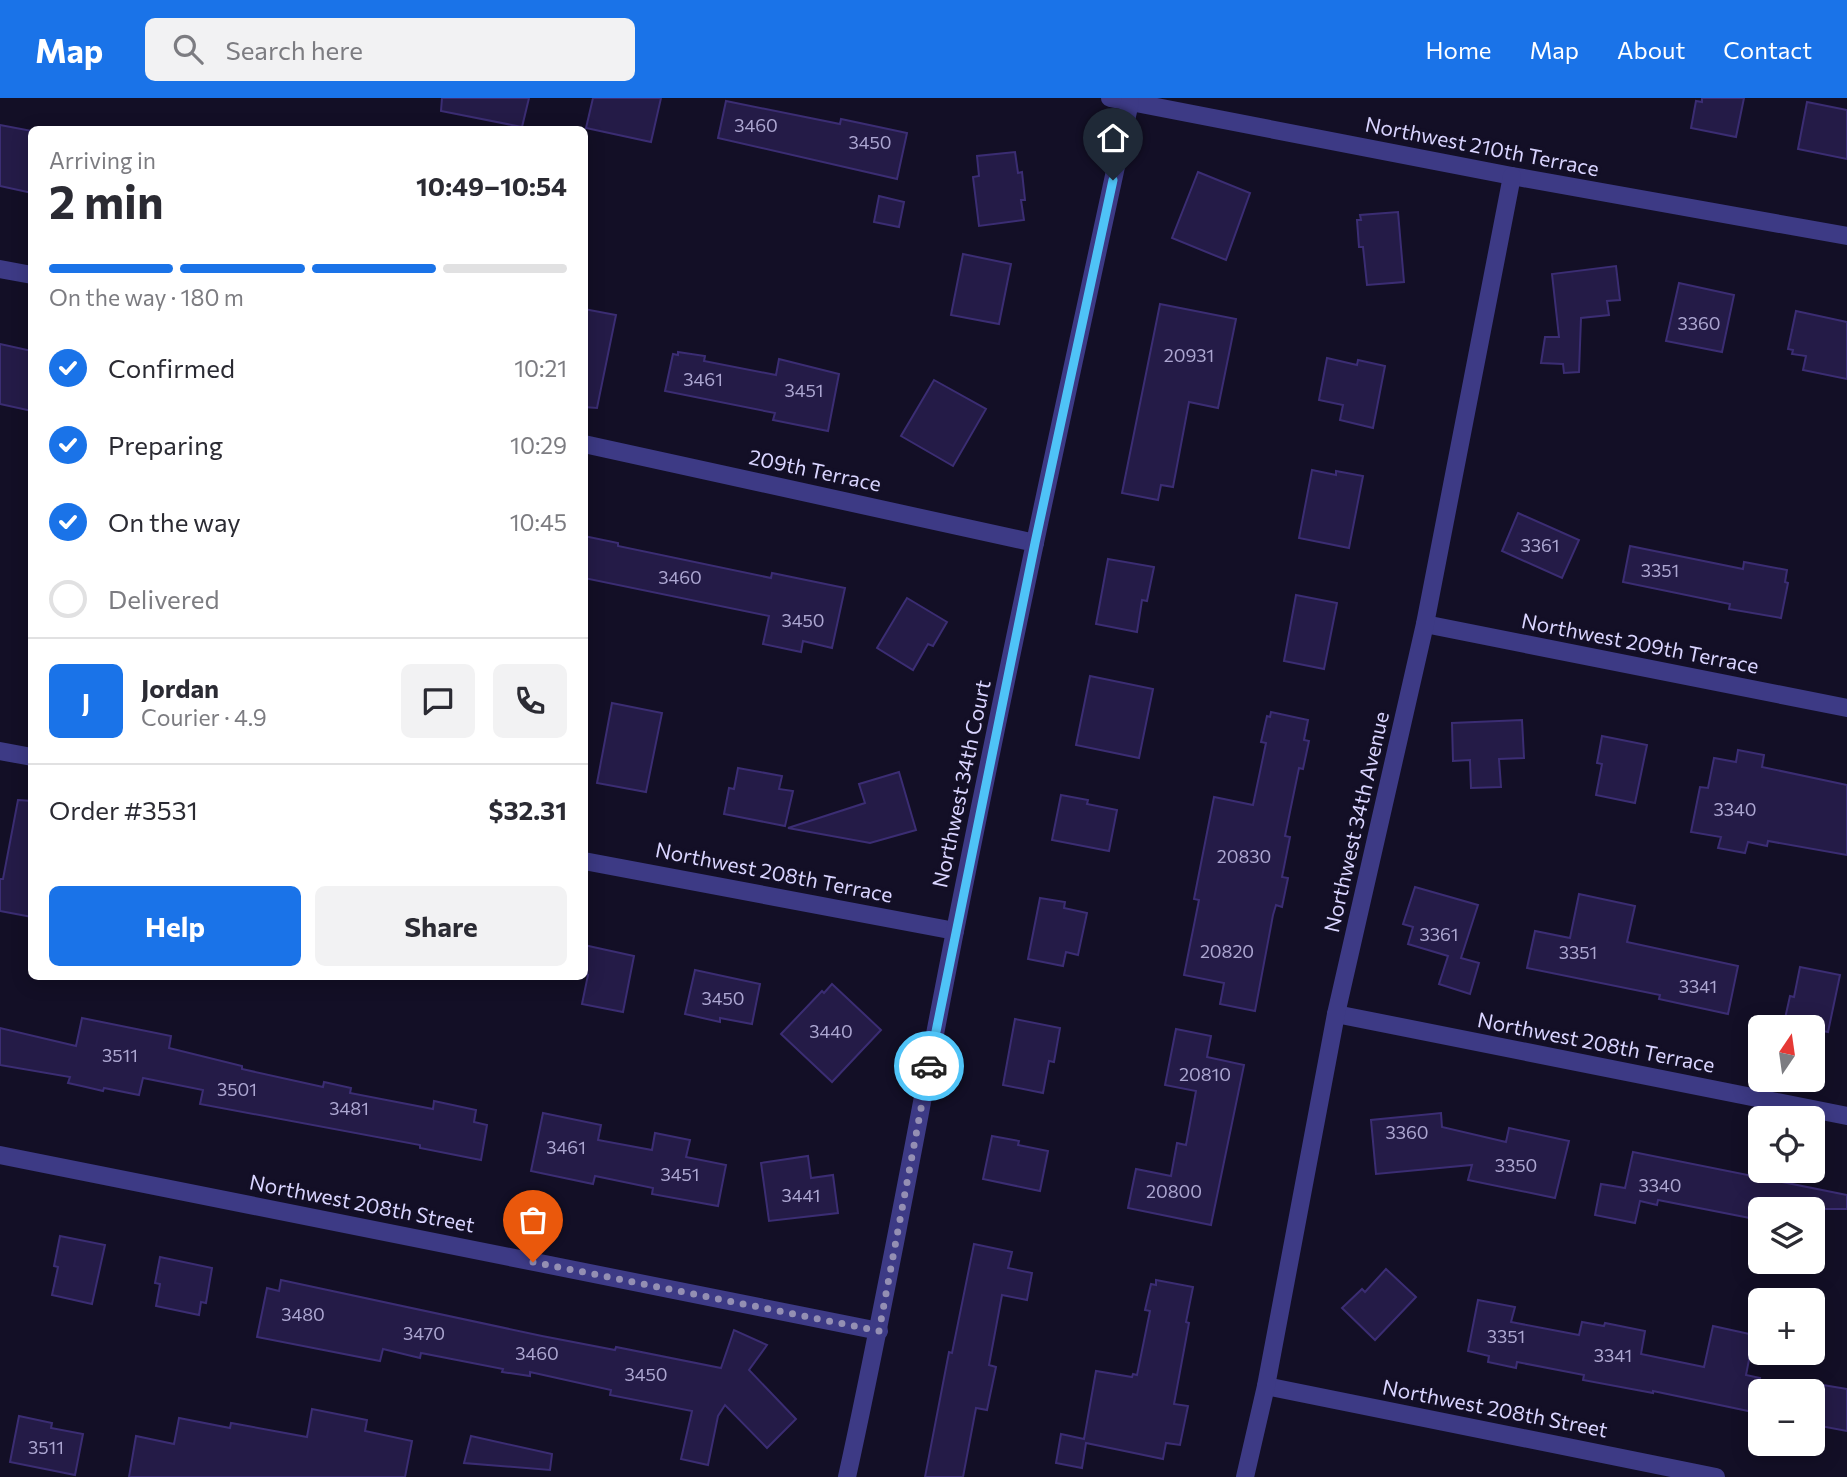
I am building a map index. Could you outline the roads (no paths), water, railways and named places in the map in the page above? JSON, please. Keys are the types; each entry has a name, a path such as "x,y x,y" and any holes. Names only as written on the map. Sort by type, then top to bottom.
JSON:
{"street":[{"name":"Northwest 210th Terrace","path":"1110,98 1512,176 1847,236"},
{"name":"Northwest 34th Court","path":"847,1477 879,1331 955,931 1130,102"},
{"name":"Northwest 34th Avenue","path":"1245,1477 1266,1386 1336,1014 1425,624 1512,176"},
{"path":"0,269 28,274"},
{"name":"209th Terrace","path":"588,445 1035,543"},
{"name":"Northwest 209th Terrace","path":"1425,624 1847,708"},
{"path":"0,751 28,756"},
{"name":"Northwest 208th Terrace","path":"588,862 955,931"},
{"name":"Northwest 208th Terrace","path":"1336,1014 1847,1116"},
{"name":"Northwest 208th Street","path":"0,1154 879,1331"},
{"name":"Northwest 208th Street","path":"1266,1386 1716,1477"}]}
